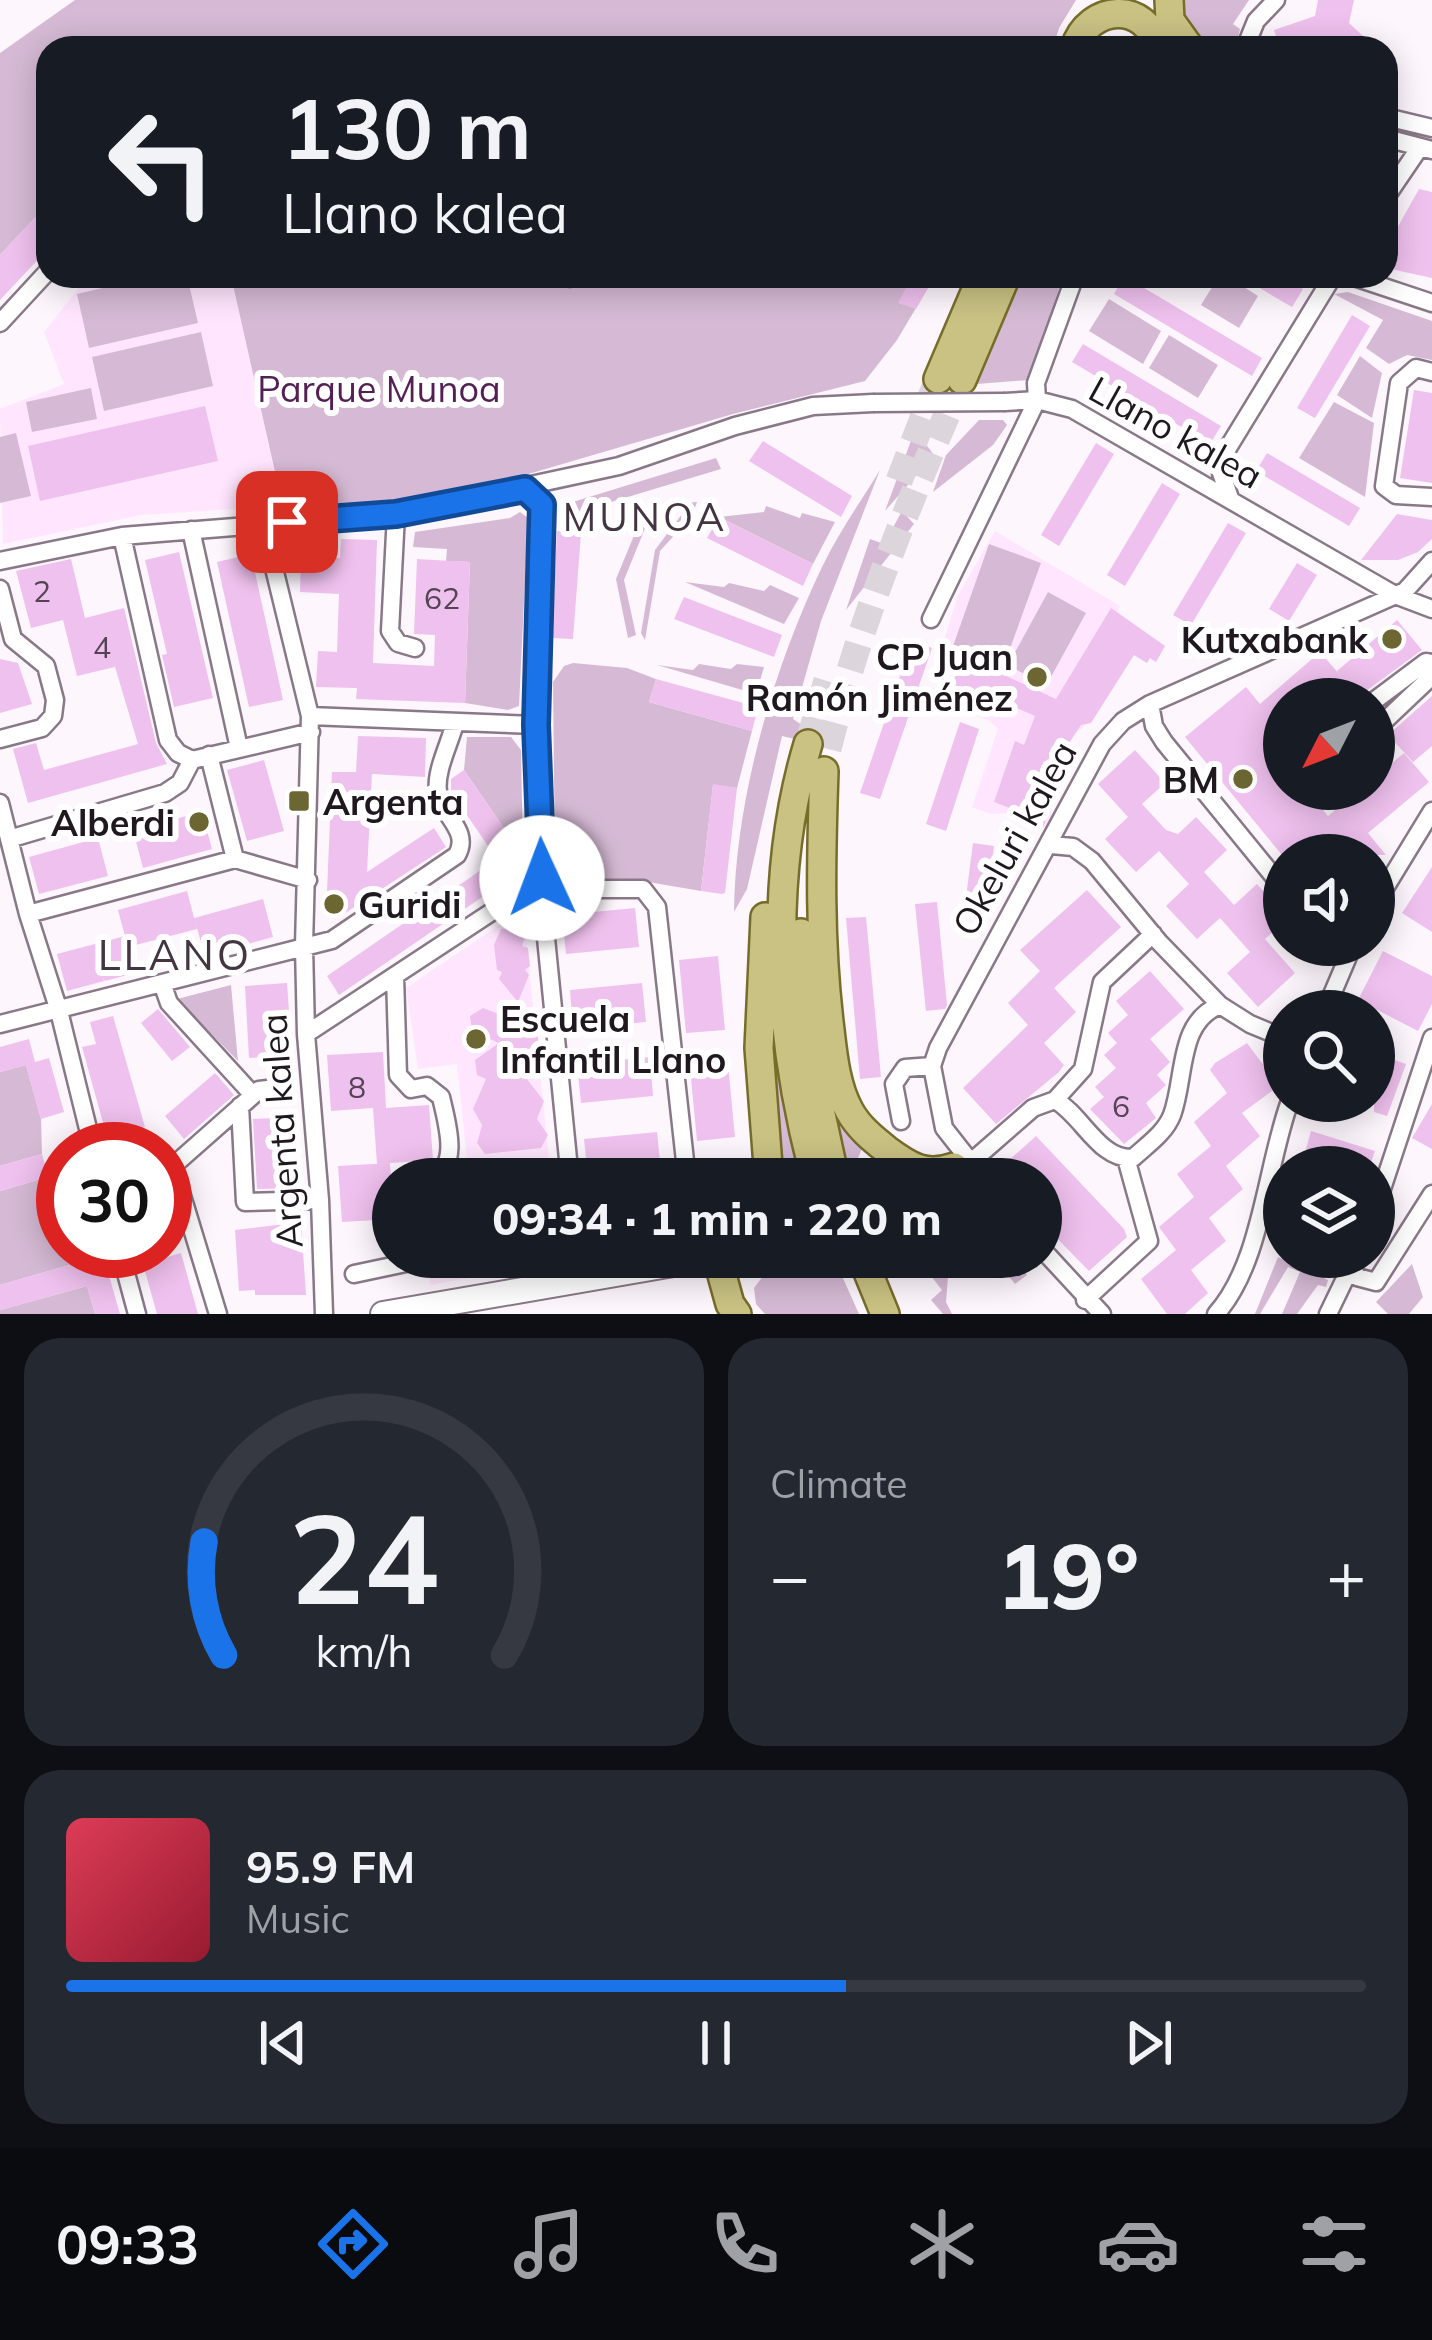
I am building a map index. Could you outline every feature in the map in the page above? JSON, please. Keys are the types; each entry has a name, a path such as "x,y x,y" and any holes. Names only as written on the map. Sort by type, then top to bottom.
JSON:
{"main road":[{"path":"1169,0 1170,20 1181,36"},
{"path":"1080,36 1090,21 1130,7 1153,36"},
{"path":"978,288 950,379 999,288"},
{"path":"767,1158 759,1048 766,900 792,808 820,755"},
{"path":"792,808 784,908 784,1008 793,1076 823,1168 800,953 820,755"},
{"path":"820,755 823,973 838,1082 849,1111 868,1135 897,1158"},
{"path":"872,1314 857,1267 885,1314"},
{"path":"718,1278 737,1314"}],"street":[{"path":"1250,36 1256,21 1276,0"},
{"path":"1398,120 1432,128"},
{"path":"1398,183 1426,149"},
{"path":"0,323 36,284"},
{"path":"0,561 122,536 396,514 619,466 813,406 1037,400 1036,383 1072,288"},
{"path":"1230,499 1221,473 1223,456 1326,288"},
{"path":"1387,288 1432,303"},
{"path":"1432,372 1416,368 1399,383 1384,486 1396,495 1432,497"},
{"name":"Llano kalea","path":"932,620 1037,400 1072,409 1395,595 1432,609"},
{"path":"525,489 542,505 536,725 542,898 568,1158"},
{"path":"396,514 390,631 398,644 416,648"},
{"name":"Argenta kalea","path":"287,522 274,541 272,564 311,724 304,946 324,1314"},
{"path":"191,530 239,748"},
{"path":"122,536 168,740 178,753 201,758 311,724 536,725"},
{"path":"1376,582 1391,583 1426,568"},
{"name":"Okeluri kalea","path":"901,1121 894,1084 905,1068 932,1066 960,1004 1051,845 1102,744 1123,721 1150,704 1405,591 1426,568"},
{"path":"0,589 13,639 46,666 56,700 53,716 41,728 0,740"},
{"path":"1395,685 1426,662 1432,663"},
{"path":"1395,710 1432,676"},
{"path":"1150,704 1154,726 1164,742 1263,863"},
{"path":"0,1024 332,940 457,854 463,844 437,788 455,723"},
{"path":"9,838 165,793 201,758"},
{"path":"201,758 235,859"},
{"path":"0,803 86,1122"},
{"path":"1395,876 1426,832 1432,811"},
{"path":"1051,845 1073,847 1091,861 1220,1005 1263,1029"},
{"path":"28,914 235,859 308,880"},
{"path":"306,1034 519,894 542,898 634,887 643,890 657,907 685,1158"},
{"path":"973,1158 1033,1108 1055,1100 1083,1069 1102,982 1153,934"},
{"path":"278,955 297,965 305,978"},
{"path":"395,976 398,1075 411,1089 427,1086 441,1097 450,1158"},
{"path":"162,982 169,1003 247,1101 245,1202 320,1200"},
{"path":"1055,1100 1072,1110 1106,1150 1119,1159 1133,1158 1171,1118 1192,1026 1204,1011 1220,1005"},
{"path":"1395,1150 1432,1038"},
{"path":"932,1066 954,1158"},
{"path":"218,1314 173,1166 259,1090 285,1087"},
{"path":"1216,1314 1233,1295 1284,1122"},
{"path":"1085,1300 1149,1241 1126,1158"},
{"path":"1395,1252 1432,1195"},
{"name":"Argenta kalea","path":"354,1274 372,1270"},
{"path":"1062,1273 1102,1314"},
{"path":"127,1278 137,1314"},
{"path":"383,1314 534,1278"},
{"path":"1328,1314 1345,1278"}],"shaded area":[{"path":"79,288 234,288 282,506 141,515 3,544 0,409 64,384 44,332"},
{"name":"CP Juan Ramón Jiménez","path":"995,531 1120,606 1117,612 1165,646 1156,662 1150,659 1147,663 1134,655 1084,727 1071,737 1062,758 1071,763 1049,828 1010,813 991,814 972,807 998,729 988,720 947,706 959,661 940,653 958,595"},
{"name":"Escuela Infantil Llano","path":"523,909 549,1158 467,1158 457,1064 418,1069 406,988"},
{"path":"429,1278 469,1278 430,1285"}],"green space":[{"path":"75,0 1076,0 1057,36 36,36 36,217 0,255 0,53"},
{"path":"1182,0 1249,0 1233,24 1240,29 1238,36 1194,36"},
{"path":"103,288 190,288 198,323 89,348 77,294"},
{"name":"Parque Munoa","path":"234,288 928,288 865,381 733,414 488,486 284,512"},
{"path":"1014,288 1059,288 1029,380 977,384"},
{"path":"1212,288 1246,288 1258,296 1239,328 1201,305"},
{"path":"1348,292 1432,321 1432,360 1407,355 1389,364 1366,348 1383,320 1334,294"},
{"path":"1109,299 1161,331 1143,364 1089,331"},
{"path":"201,332 213,386 104,411 92,357"},
{"path":"1169,335 1218,365 1198,398 1149,368"},
{"path":"1360,356 1382,373 1372,418 1337,395"},
{"path":"91,388 97,419 32,432 26,402"},
{"path":"1334,402 1374,423 1365,497 1299,458"},
{"path":"979,420 1003,420 1007,425 993,445 933,492 946,455"},
{"path":"915,430 934,455 885,511"},
{"path":"16,433 31,496 0,503 0,437"},
{"path":"716,458 721,469 561,517 563,505"},
{"path":"880,470 821,621 793,719 838,749 782,736 747,889 734,912 741,824 774,689 823,565"},
{"path":"697,502 692,516 660,551 645,640 641,633 655,550 682,514 684,503"},
{"path":"655,504 624,580 636,635 628,638 616,579 645,509"},
{"path":"766,506 800,518 802,513 835,522 813,564 719,517 764,512"},
{"path":"902,511 914,524 846,610 870,539 884,544"},
{"path":"520,512 528,518 519,706 508,710 465,703 470,562 446,561 447,549 413,547 415,532 510,518"},
{"path":"989,544 1041,563 1003,668 952,649"},
{"path":"685,582 724,587 729,583 764,591 770,585 799,598 784,624"},
{"path":"1048,592 1086,613 1046,686 1008,665"},
{"path":"699,664 764,667 756,694 657,665 693,670"},
{"path":"564,666 627,668 656,679 649,702 752,731 737,788 713,785 701,891 648,882 576,883 564,879 555,866 553,682"},
{"path":"467,737 511,737 521,750 523,856 464,770"},
{"path":"818,983 865,1141 858,1158 776,1158 765,1054 774,1002 827,1101"},
{"path":"231,985 238,1061 177,999"},
{"path":"26,1065 41,1122 36,1122 36,1156 0,1166 0,1072"},
{"path":"36,1180 36,1275 0,1285 0,1191"},
{"path":"1412,1264 1423,1297 1409,1314 1388,1314 1376,1302"},
{"path":"762,1278 843,1278 859,1314 765,1314 756,1304 754,1288"},
{"path":"933,1278 948,1278 946,1302 952,1314 943,1314 931,1300 942,1290"},
{"path":"1270,1278 1281,1278 1260,1314 1255,1314"},
{"path":"1297,1278 1328,1280 1326,1287 1318,1285 1297,1314 1282,1314"},
{"path":"87,1286 95,1314 0,1314 0,1310"}],"building":[{"path":"1318,0 1354,0 1349,23 1363,36 1276,36 1274,30 1315,16"},
{"path":"1419,189 1432,192 1432,278 1398,271 1398,227"},
{"path":"36,217 36,262 0,300 0,255"},
{"path":"906,288 928,288 916,309 898,303"},
{"path":"1117,288 1144,288 1262,358 1252,376 1114,294"},
{"path":"1260,288 1303,289 1292,307"},
{"path":"1352,315 1370,326 1315,418 1297,408"},
{"path":"1083,344 1221,426 1210,444 1072,362"},
{"path":"1414,390 1432,393 1432,483 1400,478"},
{"path":"205,406 218,461 40,501 28,446"},
{"path":"763,441 852,496 841,517 749,461"},
{"path":"1096,443 1114,454 1059,546 1041,535"},
{"path":"1267,453 1360,508 1349,526 1256,471"},
{"path":"1162,483 1180,494 1125,586 1107,575"},
{"path":"315,487 314,508 287,509 289,490"},
{"path":"1397,514 1432,520 1432,539 1418,552 1398,560 1361,560"},
{"path":"719,517 813,564 803,586 707,538"},
{"path":"1228,523 1246,533 1191,625 1173,615"},
{"path":"557,531 581,533 573,639 552,638"},
{"path":"341,539 377,540 373,663 434,666 435,635 414,634 417,559 470,562 465,703 356,699 357,688 316,687 318,651 337,652 339,594 300,592 301,556 340,558"},
{"path":"179,552 213,698 174,707 145,560"},
{"path":"251,554 283,700 249,707 217,562"},
{"path":"71,559 85,618 124,608 156,743 167,764 28,803 13,749 36,743 44,770 138,744 115,667 77,676 63,620 31,628 16,571"},
{"path":"1297,563 1317,575 1289,621 1269,609"},
{"path":"684,597 782,635 774,657 674,619"},
{"path":"1111,608 1165,646 1156,662 1150,658 1147,663 1134,655 1091,723 1081,725 1059,758 1071,763 1043,827 1030,824 994,802 1015,741 1024,745 1035,716 980,692 977,699 951,691 960,661 1056,699"},
{"path":"1397,620 1422,650 1384,678 1290,678 1320,652 1340,675 1337,671"},
{"path":"912,641 932,648 880,799 860,793"},
{"path":"0,659 18,663 32,704 0,713"},
{"path":"656,679 758,707 752,731 649,702"},
{"path":"1246,687 1260,704 1263,701 1263,810 1323,810 1328,816 1335,810 1395,810 1395,760 1404,753 1429,782 1369,834 1265,834 1185,737"},
{"path":"1432,696 1432,746 1413,762 1395,743 1395,729"},
{"path":"960,722 979,729 946,831 926,824"},
{"path":"358,736 426,738 425,777 372,774 367,872 434,828 446,847 339,917 326,916 332,772 356,772"},
{"path":"1135,750 1165,783 1142,804 1166,830 1178,834 1196,817 1227,850 1204,872 1234,905 1257,884 1263,891 1263,966 1289,966 1295,973 1276,990 1263,990 1258,1007 1227,973 1250,952 1220,918 1197,939 1166,906 1189,884 1159,851 1136,872 1105,839 1128,817 1098,784"},
{"path":"264,760 284,831 247,841 227,770"},
{"path":"464,770 523,856 504,869 510,878 339,995 327,976 497,859 451,792 451,779"},
{"path":"713,784 737,788 722,894 701,891"},
{"path":"202,812 212,849 143,868 133,830"},
{"path":"98,838 108,876 39,894 29,857"},
{"path":"973,843 994,846 987,900 966,897"},
{"path":"1432,867 1432,932 1402,913"},
{"path":"1087,890 1121,927 1054,988 1076,1012 1044,1043 1064,1065 996,1124 963,1088 1028,1025 1008,1003 1040,971 1020,950"},
{"path":"187,891 197,929 128,947 135,973 67,991 57,954 125,936 118,910"},
{"path":"263,899 273,937 205,956 194,918"},
{"path":"937,902 947,1005 926,1011 915,904"},
{"path":"635,908 639,947 566,954 562,915"},
{"path":"866,917 881,1077 860,1079 846,918"},
{"path":"516,928 524,939 522,946 528,948 530,966 518,1002 499,979 502,972 497,970 494,945 501,929"},
{"path":"718,956 725,1030 686,1033 679,960"},
{"path":"1395,957 1432,976 1432,1004 1418,1031 1395,1019 1395,990 1363,990 1375,966 1395,966"},
{"path":"1150,971 1184,1009 1150,1039 1170,1062 1157,1075 1166,1085 1146,1103 1156,1118 1124,1144 1090,1109 1104,1097 1095,1087 1116,1068 1104,1055 1117,1043 1108,1033 1128,1015 1116,1001"},
{"path":"287,983 292,1055 249,1058 245,986"},
{"path":"642,983 646,1022 573,1029 570,990"},
{"path":"508,1005 522,1010 523,1025 537,1031 539,1046 527,1055 528,1069 523,1074 544,1101 537,1119 548,1135 541,1148 485,1154 477,1143 482,1125 473,1109 486,1079 477,1075 475,1060 499,1043 472,1031 470,1016 483,1008 496,1013"},
{"path":"158,1009 190,1047 172,1061 141,1023"},
{"path":"113,1016 144,1122 103,1122 82,1047 96,1044 90,1022"},
{"path":"29,1039 35,1062 49,1058 64,1112 41,1119 26,1065 0,1072 0,1047"},
{"path":"1247,1043 1263,1064 1263,1098 1242,1113 1260,1136 1226,1166 1243,1189 1209,1218 1226,1241 1191,1270 1208,1293 1185,1314 1167,1314 1141,1279 1176,1250 1159,1227 1194,1197 1177,1174 1211,1146 1194,1122 1227,1093 1210,1070"},
{"path":"383,1052 386,1108 429,1105 433,1158 377,1158 373,1108 331,1111 327,1055"},
{"path":"650,1057 653,1096 581,1103 577,1064"},
{"path":"1395,1060 1406,1064 1395,1094"},
{"path":"728,1064 735,1137 697,1141 690,1068"},
{"path":"215,1073 234,1095 192,1132 192,1122 170,1122 165,1116"},
{"path":"1432,1104 1432,1149 1412,1138"},
{"path":"294,1117 299,1188 257,1189 253,1119"},
{"path":"1311,1131 1359,1146 1307,1146"},
{"path":"657,1132 660,1158 586,1158 584,1139"},
{"path":"1036,1136 1057,1158 1011,1158"},
{"path":"36,1156 36,1180 0,1191 0,1166"},
{"path":"1062,1163 1127,1237 1089,1271 1062,1243"},
{"path":"372,1164 372,1220 342,1222 338,1166"},
{"path":"301,1222 306,1295 239,1291 235,1230"},
{"path":"36,1275 110,1278 120,1314 95,1314 87,1286 0,1310 0,1285"},
{"path":"147,1278 188,1278 198,1314 157,1314"}],"tunnel":[{"path":"899,481 938,379"},
{"path":"828,749 887,562 962,380"},
{"path":"808,744 827,681"}],"place":[{"name":"Kutxabank","path":"1392,639"},
{"name":"CP Juan Ramón Jiménez","path":"1037,677"},
{"name":"BM","path":"1243,779"},
{"name":"Argenta","path":"299,801"},
{"name":"Alberdi","path":"199,822"},
{"name":"Guridi","path":"334,904"},
{"name":"Escuela Infantil Llano","path":"476,1039"}],"district":[{"name":"MUNOA","path":"645,516"},
{"name":"LLANO","path":"175,954"}],"route":[{"path":"287,522 396,514 525,489 542,505 536,725 542,878"}]}
